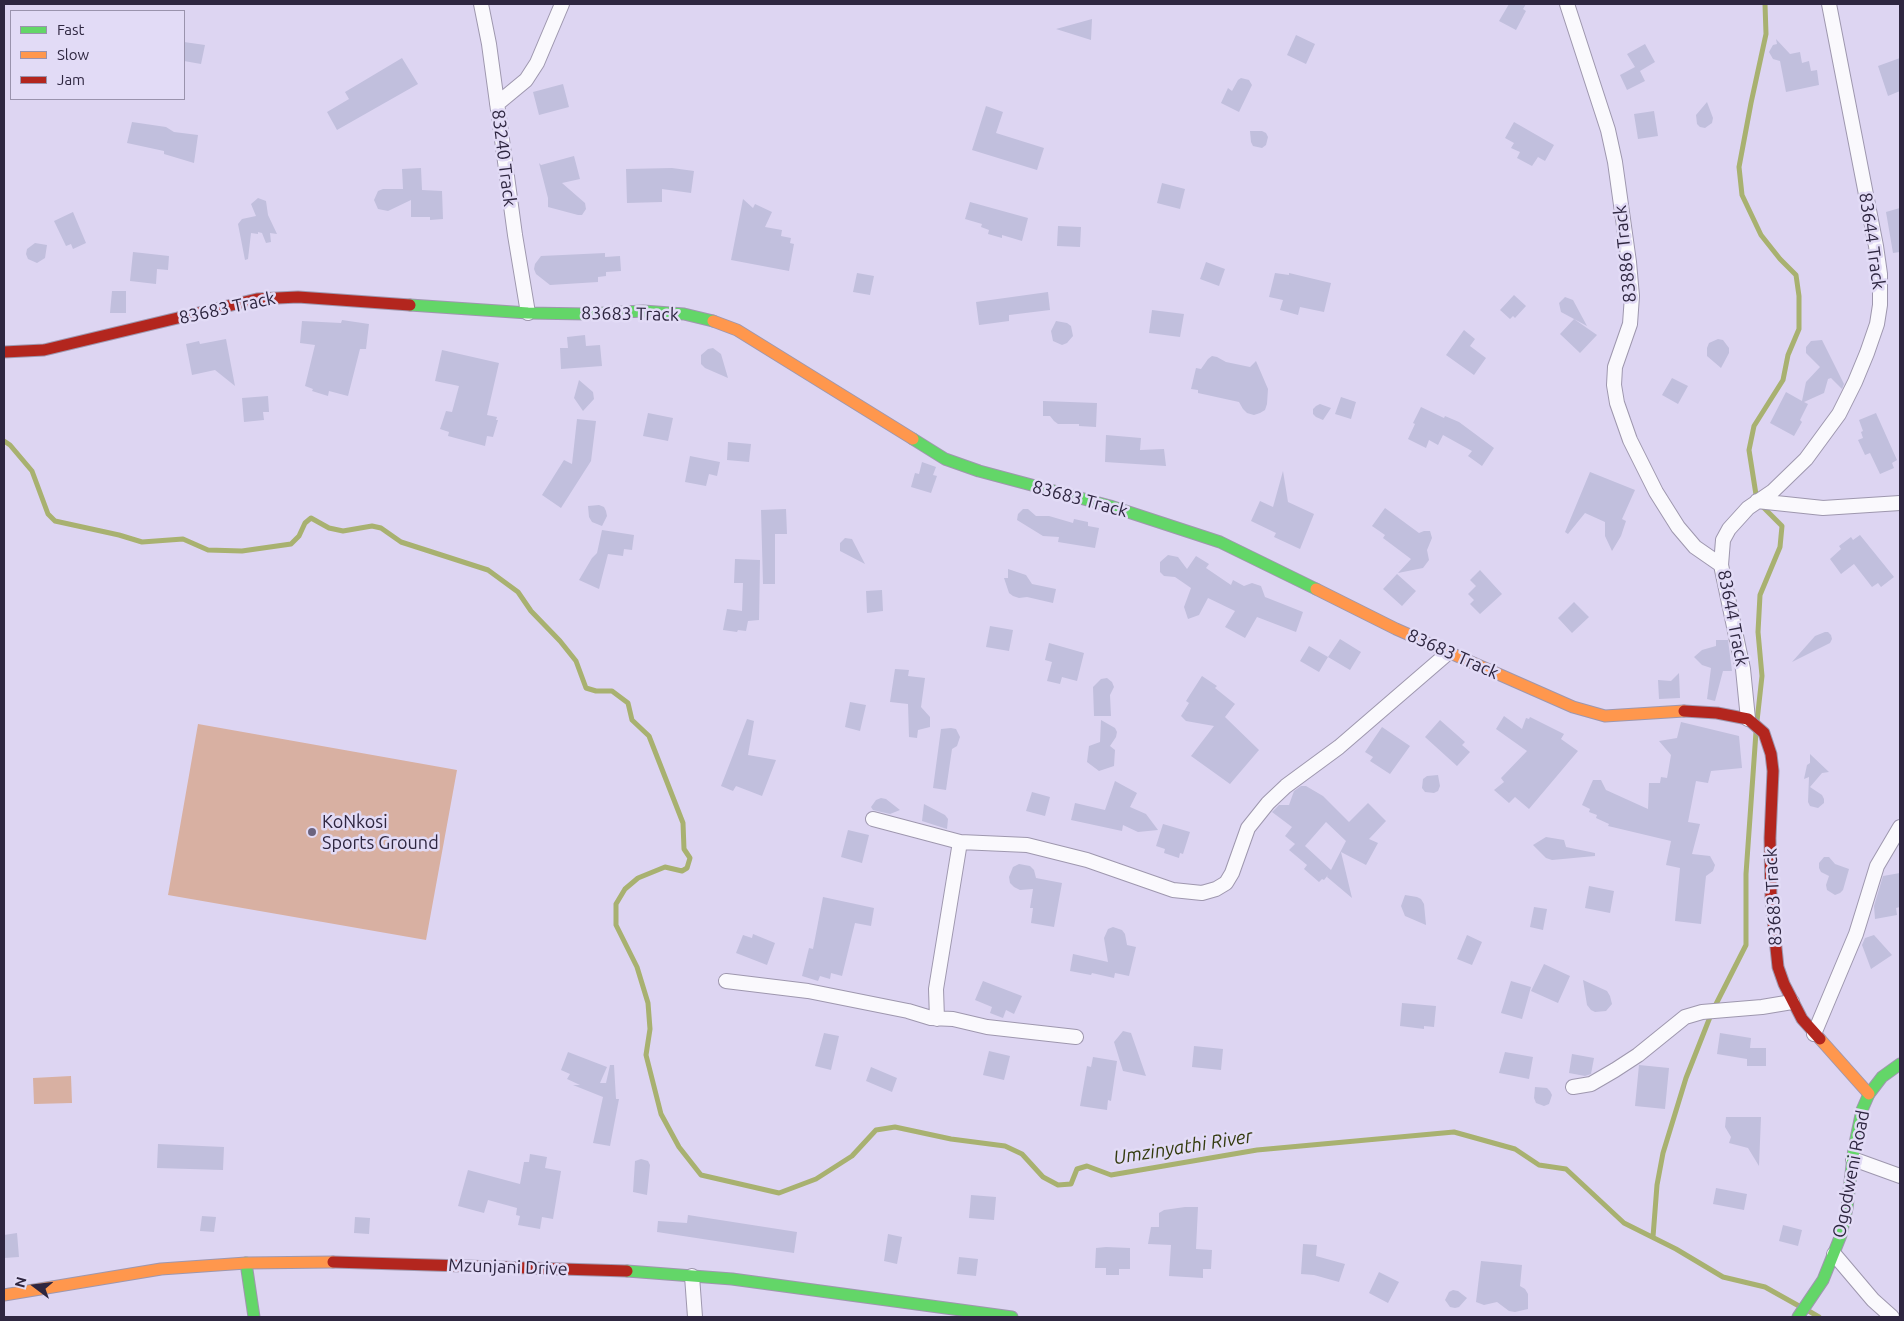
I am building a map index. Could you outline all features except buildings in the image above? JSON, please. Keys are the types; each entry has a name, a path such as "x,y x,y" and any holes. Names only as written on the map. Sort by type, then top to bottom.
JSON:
{"street":[{"name":"83240 Track","path":"481,4 528,312"},
{"path":"497,104 526,80 537,63 562,4"},
{"name":"83886 Track","path":"1567,4 1608,130 1615,162 1629,262 1632,305 1630,324 1616,367 1614,385 1617,403 1630,440 1656,492 1678,527 1695,547 1721,565"},
{"name":"83644 Track","path":"1748,720 1743,669 1721,565 1724,540 1728,529 1748,508 1773,490 1806,459 1839,414 1856,382 1867,353 1877,324 1880,305 1880,274 1876,246 1828,4"},
{"name":"83683 Track","path":"4,352 44,350 257,299 276,297 307,297 528,312 587,314 643,311 684,314 737,330 945,459 979,472 1083,498 1211,539 1396,630 1573,707 1605,716 1676,710 1717,712 1748,720 1764,733 1772,754 1770,838 1774,941 1778,966 1792,1002 1802,1019 1869,1094"},
{"path":"1757,500 1823,508 1900,503"},
{"path":"873,819 960,842 1027,845 1088,860 1173,890 1202,893 1216,890 1226,882 1232,873 1248,828 1268,803 1286,786 1339,747 1448,652"},
{"path":"1814,1034 1856,934 1877,866 1900,827"},
{"path":"937,1019 936,989 960,842"},
{"path":"726,981 808,991 908,1011 937,1019 953,1019 987,1027 1076,1037"},
{"path":"1573,1087 1591,1084 1616,1070 1638,1055 1685,1017 1702,1012 1762,1007 1792,1002"},
{"name":"Ogodweni Road","path":"1798,1317 1823,1280 1834,1254 1847,1208 1857,1126 1862,1110 1869,1094 1882,1078 1900,1064"},
{"path":"1852,1159 1900,1176"},
{"path":"1834,1254 1873,1300 1892,1317"},
{"name":"Mzunjani Drive","path":"4,1295 161,1269 246,1263 342,1262 632,1271 732,1279 1012,1317"},
{"path":"246,1263 254,1317"},
{"path":"692,1276 695,1317"}],"shaded area":[{"name":"KoNkosi Sports Ground","path":"198,724 457,770 426,940 168,895"},
{"path":"71,1076 72,1103 34,1104 33,1078"}],"waterway":[{"path":"1757,721 1762,676 1758,632 1760,595 1780,547 1782,526 1757,501 1749,450 1754,426 1783,380 1788,355 1799,329 1799,296 1796,275 1780,259 1761,235 1742,195 1739,167 1766,34 1765,4"},
{"name":"Umzinyathi River","path":"4,441 10,445 32,471 48,514 55,521 142,542 183,539 208,550 242,551 291,544 299,536 305,523 311,518 329,528 343,531 372,526 381,528 401,542 488,570 518,592 531,611 560,641 576,661 586,688 596,691 612,691 628,703 632,720 649,736 683,823 684,849 690,858 687,868 682,871 665,867 638,878 625,889 616,904 616,925 637,967 648,1003 650,1029 646,1055 661,1114 679,1147 701,1175 779,1193 816,1179 852,1156 876,1130 895,1127 951,1139 1005,1146 1022,1154 1043,1177 1058,1185 1071,1184 1077,1169 1087,1166 1111,1175 1257,1150 1454,1132 1515,1149 1539,1165 1566,1169 1624,1223 1676,1249 1723,1277 1765,1287 1799,1306"},
{"path":"1653,1237 1657,1185 1663,1153 1686,1078 1712,1012 1746,945 1746,874 1756,732"},
{"name":"Umzinyathi River","path":"1807,1310 1819,1317"}],"traffic: fast":[{"path":"410,305 528,313 587,314 643,311 684,314 713,321"},
{"path":"913,439 945,459 979,471 1110,506 1220,542 1316,589"},
{"path":"1798,1317 1823,1280 1841,1235 1847,1208 1854,1148 1862,1110 1869,1094 1882,1077 1900,1064"},
{"path":"246,1263 254,1317"},
{"path":"627,1271 732,1279 1012,1317"}],"traffic: slow":[{"path":"713,321 737,330 913,439"},
{"path":"1316,589 1396,629 1573,707 1605,716 1684,711"},
{"path":"1820,1039 1869,1094"},
{"path":"4,1295 161,1269 246,1263 333,1262"}],"traffic: jam":[{"path":"4,352 44,350 257,299 298,297 410,305"},
{"path":"1684,711 1717,713 1748,719 1764,733 1771,754 1773,771 1770,838 1771,900 1778,967 1784,984 1802,1019 1820,1039"},
{"path":"333,1262 627,1271"}],"place":[{"name":"KoNkosi Sports Ground","path":"312,832"}]}
